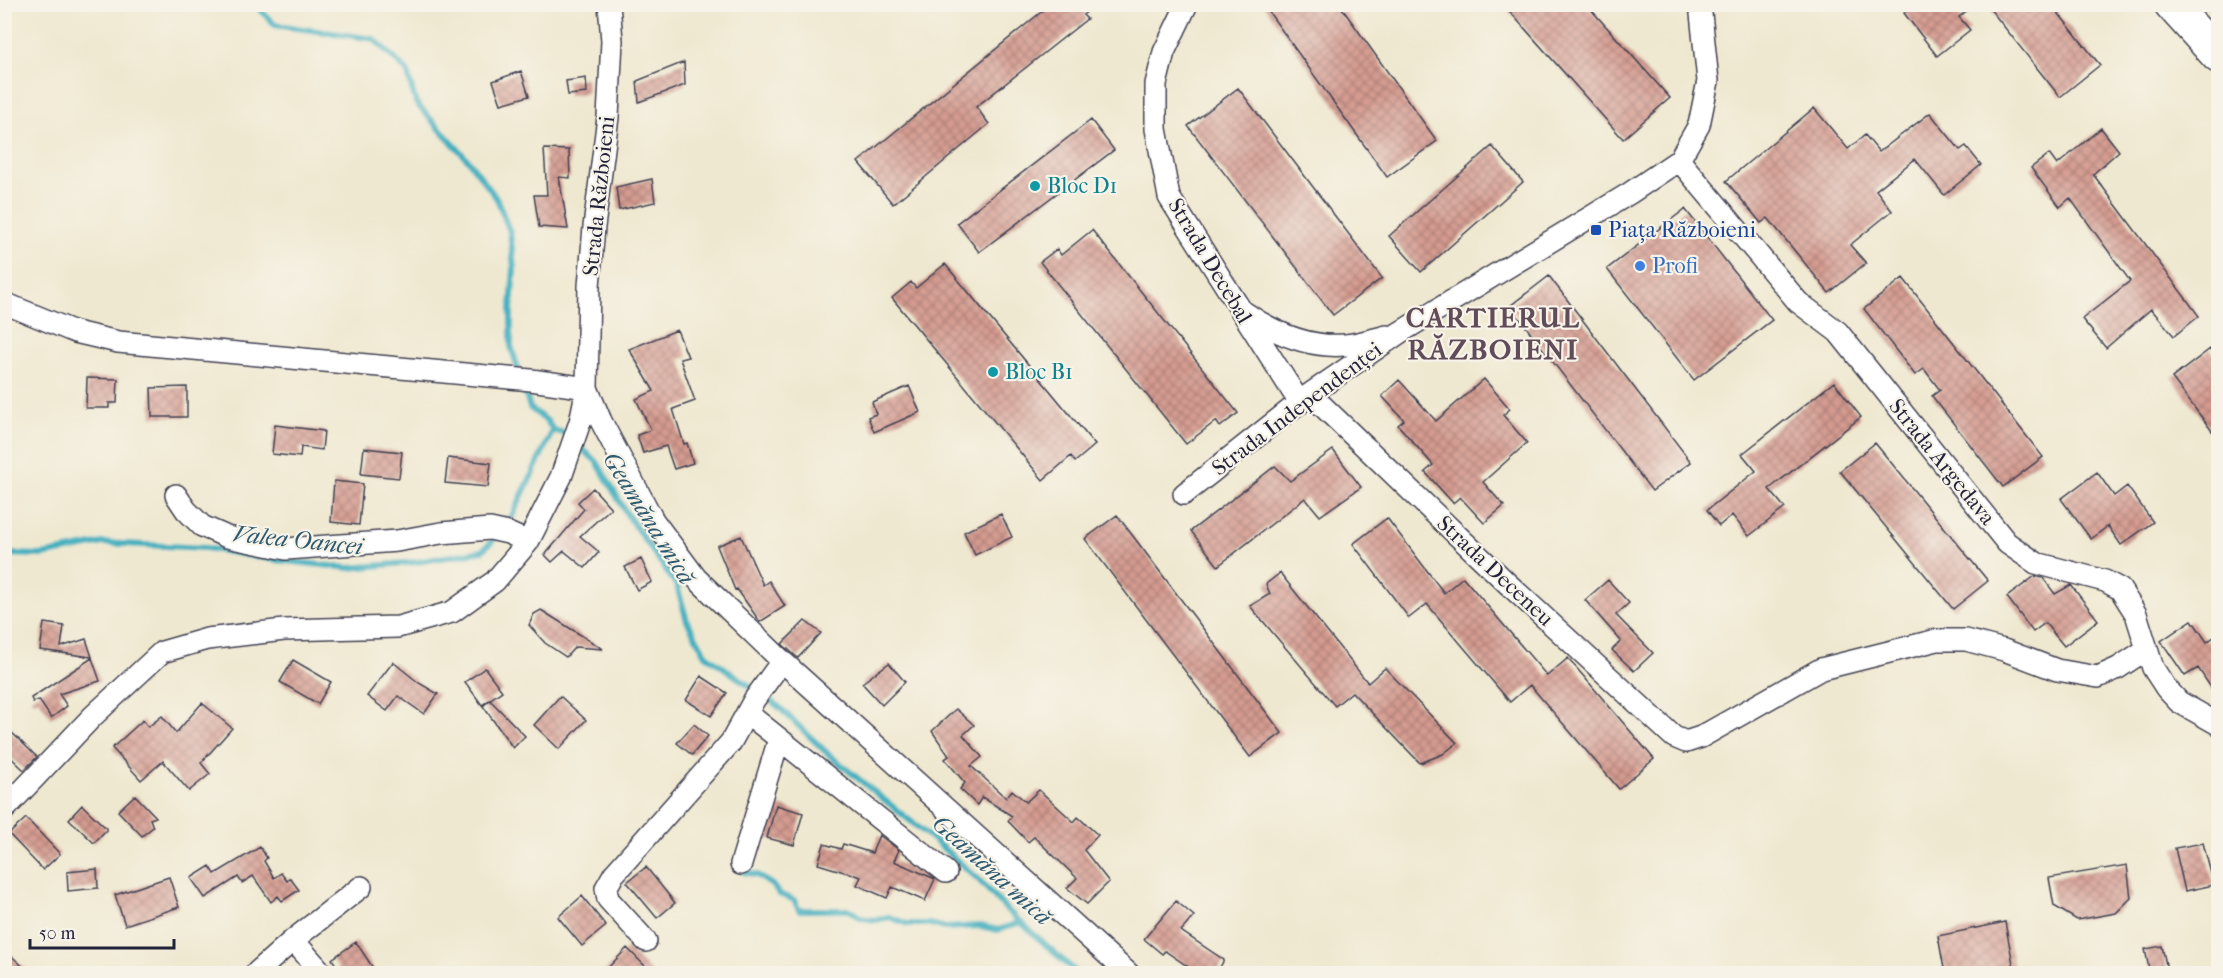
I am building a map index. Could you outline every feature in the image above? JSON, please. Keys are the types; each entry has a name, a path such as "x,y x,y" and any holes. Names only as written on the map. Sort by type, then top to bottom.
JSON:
{"main road":[{"path":"2171,4 2218,56"}],"street":[{"name":"Strada Războieni","path":"587,388 589,286 608,117 612,41 609,4"},
{"name":"Strada Decebal","path":"1187,4 1164,52 1156,84 1156,129 1169,197 1238,308 1305,399"},
{"name":"Strada Independenței","path":"1184,494 1305,399 1399,333 1630,193 1679,160 1699,125 1708,81 1700,4"},
{"name":"Strada Argedava","path":"1679,160 1798,302 1838,332 2007,543 2036,563 2105,581 2120,589 2136,614 2153,668 2166,688 2179,702 2218,724"},
{"path":"4,303 75,332 118,342 587,388"},
{"path":"1238,308 1262,325 1294,339 1320,344 1346,345 1399,333"},
{"path":"4,810 93,716 162,652 207,639 284,630 398,627 452,612 495,581 528,542 561,477 580,422 587,388"},
{"path":"587,388 601,421 653,520 696,578 777,668 864,733 1129,974"},
{"name":"Strada Deceneu","path":"1305,399 1674,737 1686,742 1701,737 1821,669 1937,640 1966,640 2004,650 2057,670 2098,677 2118,668 2147,649"},
{"path":"176,495 186,510 202,526 227,537 286,549 397,541 441,533 499,531 528,542"},
{"path":"646,940 608,899 606,888 614,874 731,742 750,707 777,668"},
{"path":"750,707 779,739 946,872"},
{"path":"741,864 779,739"},
{"path":"255,974 293,940 361,887"},
{"path":"293,940 323,974"}],"building":[{"path":"1051,4 1096,4 1083,15 1087,19 976,107 989,124 893,204 858,162"},
{"path":"1263,4 1339,4 1437,141 1387,177"},
{"path":"1503,4 1586,4 1670,98 1623,139"},
{"path":"1915,4 1975,4 1959,17 1970,30 1937,56 1904,13"},
{"path":"1986,4 2051,4 2100,65 2060,97"},
{"path":"684,62 685,85 639,102 637,81"},
{"path":"521,71 529,96 501,104 493,81"},
{"path":"586,78 587,93 568,95 566,81"},
{"path":"1238,88 1382,278 1333,315 1188,126"},
{"path":"1814,108 1848,149 1865,135 1879,152 1930,113 1960,150 1966,146 1981,165 1944,195 1915,159 1876,190 1892,211 1850,245 1866,263 1829,293 1768,218 1761,223 1726,181"},
{"name":"Bloc D1","path":"1091,120 1114,150 979,252 957,223"},
{"path":"2101,128 2119,151 2093,174 2199,316 2174,336 2151,309 2106,348 2082,319 2130,281 2070,198 2060,207 2031,168 2049,154 2057,165"},
{"path":"1492,146 1523,182 1421,272 1389,236"},
{"path":"544,149 569,150 570,178 559,177 568,229 539,227 534,195 547,195"},
{"path":"652,179 655,202 619,210 616,187"},
{"path":"1685,209 1772,320 1694,380 1607,269"},
{"path":"1092,230 1238,413 1220,427 1216,421 1186,444 1040,262 1057,249 1061,255"},
{"name":"Bloc B1","path":"945,264 1095,445 1075,462 1071,456 1043,480 892,298 911,282 916,288"},
{"path":"1549,276 1691,462 1652,491 1510,306"},
{"path":"1903,278 2043,457 2003,487 1932,396 1940,390 1924,369 1915,375 1864,309"},
{"path":"677,330 688,357 680,359 695,401 673,409 684,444 687,443 693,463 674,469 666,446 643,453 637,435 651,430 636,399 654,391 629,349"},
{"path":"2210,349 2218,360 2218,439 2172,378"},
{"path":"87,378 118,379 117,403 109,403 109,408 86,408"},
{"path":"1484,379 1510,409 1503,415 1527,443 1483,482 1504,506 1484,523 1460,497 1453,503 1425,472 1433,465 1398,425 1404,420 1382,396 1399,380 1436,421"},
{"path":"1834,382 1861,417 1769,489 1785,508 1749,536 1732,515 1719,526 1707,510 1756,471 1742,454"},
{"path":"909,386 920,412 874,432 868,417 876,414 872,402"},
{"path":"187,387 187,417 152,417 151,388"},
{"path":"275,425 324,431 322,450 301,447 300,457 272,454"},
{"path":"1875,443 1988,581 1953,609 1840,471"},
{"path":"364,448 402,452 399,478 361,474"},
{"path":"1333,450 1361,487 1320,516 1305,498 1218,566 1191,531 1275,466 1290,481"},
{"path":"448,458 491,463 488,487 445,483"},
{"path":"2097,472 2114,496 2127,486 2153,522 2121,545 2108,526 2091,539 2061,499"},
{"path":"334,481 363,484 359,525 331,522"},
{"path":"593,488 611,508 580,536 599,552 585,568 564,551 552,562 545,555 584,509 578,502"},
{"path":"1001,514 1012,537 975,555 964,532"},
{"path":"1117,515 1282,733 1250,757 1085,539"},
{"path":"1387,518 1444,593 1463,577 1547,676 1568,658 1654,759 1619,789 1530,685 1510,702 1427,604 1409,618 1353,544"},
{"path":"741,536 763,585 769,581 785,606 760,622 737,589 735,590 717,546"},
{"path":"641,559 652,582 637,590 625,567"},
{"path":"1280,573 1368,683 1385,668 1457,743 1443,754 1420,763 1352,692 1335,706 1250,606 1270,594 1266,584"},
{"path":"2035,576 2043,578 2055,594 2071,585 2098,620 2064,646 2045,623 2033,632 2007,597"},
{"path":"1608,580 1629,603 1616,615 1653,653 1634,671 1612,650 1621,641 1585,600"},
{"path":"541,610 603,649 575,647 566,657 545,643 529,625 534,614"},
{"path":"2192,620 2207,642 2218,634 2218,698 2198,668 2185,676 2161,641"},
{"path":"805,621 821,633 798,658 782,644"},
{"path":"44,623 64,626 61,647 86,639 92,657 40,650"},
{"path":"92,658 100,681 59,694 67,706 51,718 39,700 33,702 31,698"},
{"path":"293,660 331,682 318,704 280,682"},
{"path":"393,662 419,683 438,694 424,714 398,696 387,711 367,696"},
{"path":"889,663 905,682 882,705 862,683"},
{"path":"485,668 502,691 482,705 465,682"},
{"path":"701,676 727,693 711,716 686,700"},
{"path":"560,696 586,720 559,749 534,725"},
{"path":"490,700 525,736 513,748 483,706"},
{"path":"202,703 232,728 201,763 210,774 189,791 163,761 141,780 112,748 143,720 148,727 162,716 176,733"},
{"path":"956,709 974,725 963,735 982,757 971,766 1006,798 1012,790 1026,802 1039,790 1074,822 1078,817 1098,835 1084,850 1109,882 1087,904 1067,888 1077,878 1034,837 1028,842 1008,821 1012,816 982,797 977,805 960,789 965,783 945,759 949,756 932,731"},
{"path":"694,724 708,736 692,755 677,743"},
{"path":"4,725 37,757 24,770 4,751"},
{"path":"135,795 156,817 150,819 153,827 142,836 118,811"},
{"path":"82,805 107,829 94,843 69,819"},
{"path":"776,805 803,813 794,845 767,838"},
{"path":"26,818 60,854 43,870 9,834"},
{"path":"879,835 899,850 894,861 935,879 925,901 892,887 887,898 857,885 861,877 818,864 824,844 841,849 843,844 872,853"},
{"path":"2203,843 2214,885 2185,891 2175,848"},
{"path":"260,847 267,858 264,861 274,878 281,873 287,881 290,878 299,890 282,901 278,896 271,902 253,876 242,883 238,877 205,898 191,878 210,866 215,874"},
{"path":"2127,865 2131,898 2116,913 2077,920 2054,906 2049,878"},
{"path":"646,867 675,903 657,918 627,882"},
{"path":"97,869 98,888 68,891 67,872"},
{"path":"169,877 179,907 125,925 115,895"},
{"path":"582,896 606,926 582,946 558,917"},
{"path":"1176,901 1194,916 1181,931 1224,960 1216,974 1199,974 1165,951 1162,954 1144,939"},
{"path":"2005,922 2015,974 1945,974 1938,936"},
{"path":"356,942 377,974 342,974 332,959"},
{"path":"2162,946 2168,974 2150,974 2145,949"},
{"path":"627,948 653,974 602,974"},
{"path":"4,949 31,974 9,974 4,969"}],"waterway":[{"name":"Geamăna mică","path":"255,4 275,25 374,39 407,71 416,103 468,160 497,199 510,232 514,268 511,346 530,408 547,421 553,430 564,433 569,438"},
{"name":"Valea Oancei","path":"507,527 553,430"},
{"name":"Geamăna mică","path":"577,444 597,462 628,516 677,586 687,621 706,655 778,706 828,754 978,879 1005,908 1078,974"},
{"name":"Valea Oancei","path":"4,554 42,555 103,543 206,548 276,560 349,568 417,562 482,551 497,536"},
{"path":"744,872 757,875 772,885 779,894 794,900 799,910 850,910 861,918 876,920 889,917 908,924 930,924 946,928 980,926 998,930 1021,922"}],"place":[{"name":"Bloc D1","path":"1035,186"},
{"name":"Piața Războieni","path":"1596,230"},
{"name":"Profi","path":"1640,266"},
{"name":"Bloc B1","path":"993,372"}],"district":[{"name":"CARTIERUL RĂZBOIENI","path":"1493,333"}]}
